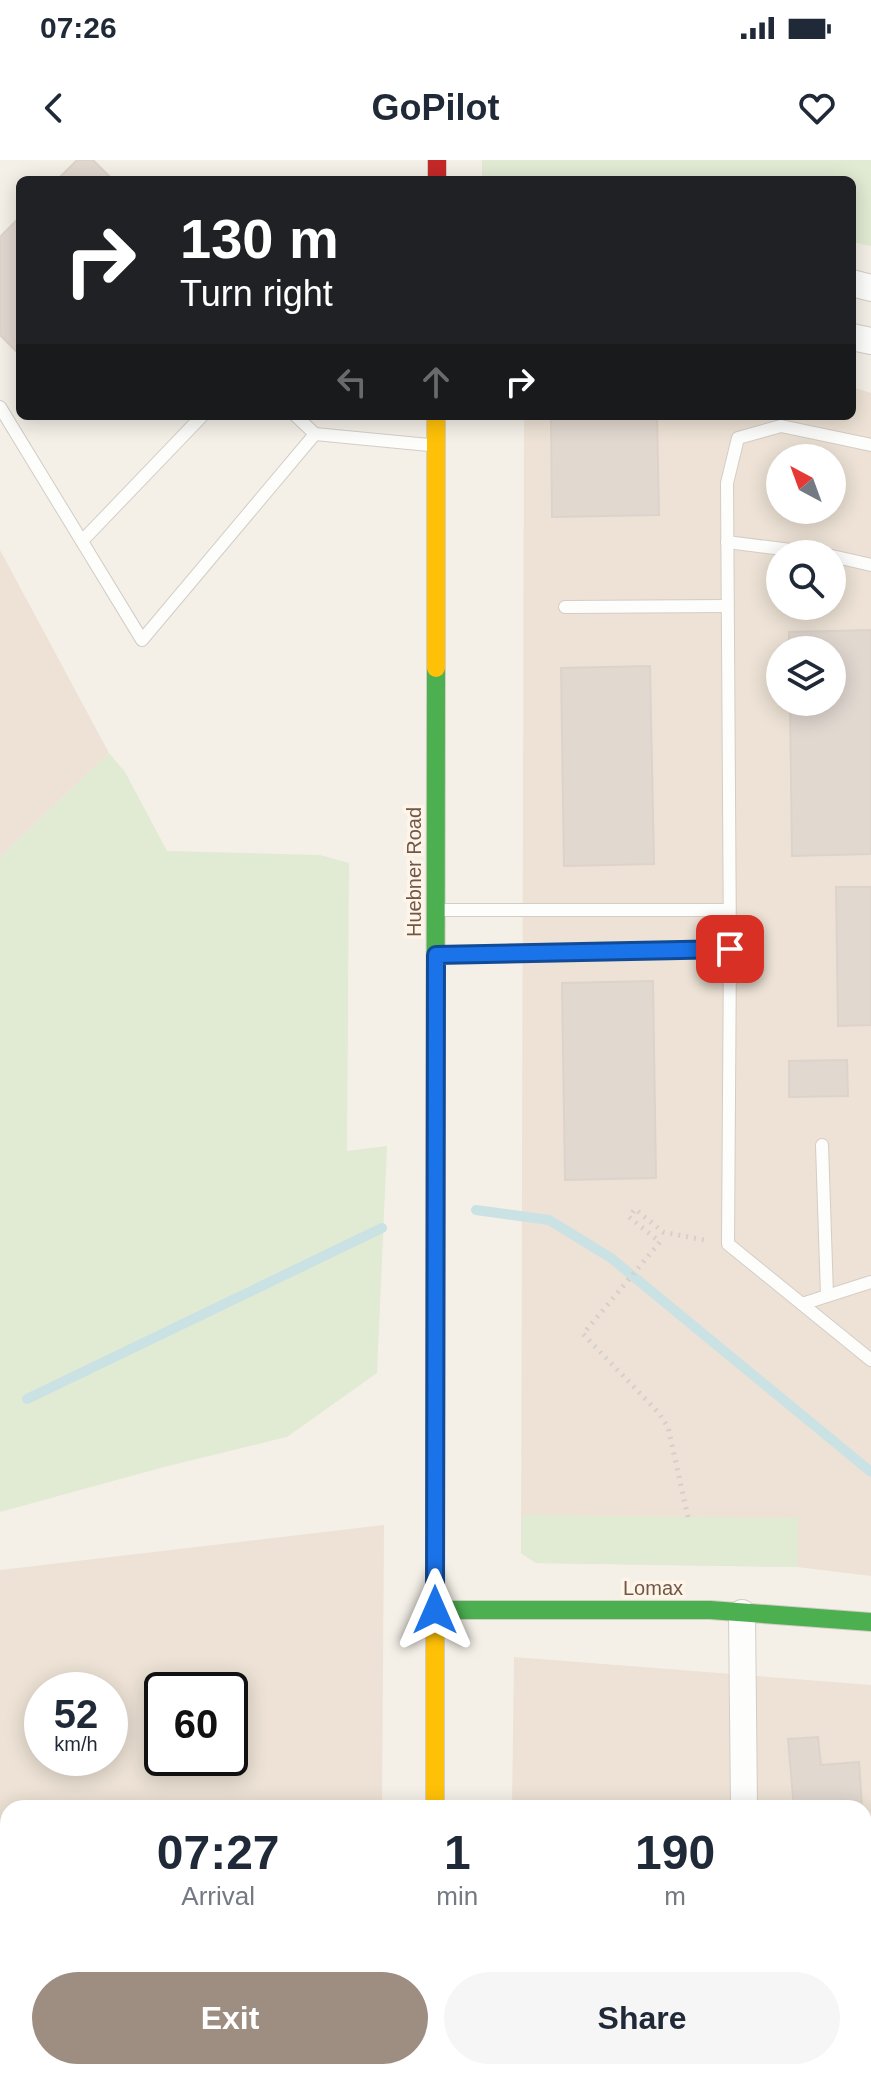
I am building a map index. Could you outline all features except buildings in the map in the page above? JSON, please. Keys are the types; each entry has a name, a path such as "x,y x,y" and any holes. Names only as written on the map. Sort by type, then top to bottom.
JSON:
{"main road":[{"name":"Huebner Road","path":"435,1800 436,420"},
{"name":"Lomax","path":"435,1610 742,1613 871,1622"}],"street":[{"path":"742,1613 744,1800"}],"lane":[{"path":"0,407 142,640 315,434"},
{"path":"82,541 198,420"},
{"path":"300,420 315,434 436,445"},
{"path":"871,445 781,426 738,438 727,483 728,1244 871,1360"},
{"path":"727,542 766,547"},
{"path":"846,559 871,565"},
{"path":"565,607 727,606"},
{"path":"436,910 729,910"},
{"path":"436,955 730,949"},
{"path":"822,1145 827,1295"},
{"path":"802,1304 871,1282"}],"path":[{"path":"688,1517 668,1427 658,1412 583,1334 660,1242 629,1217 635,1209 663,1232 728,1244"}],"shaded area":[{"path":"856,388 871,393 871,1576 797,1567 536,1563 521,1553 524,420 856,420"},
{"path":"0,550 109,753 0,857"},
{"path":"384,1525 382,1800 0,1800 0,1570"},
{"path":"514,1657 871,1685 871,1800 512,1800"}],"green space":[{"path":"482,160 871,160 871,246 856,243 856,176 482,176"},
{"path":"109,753 125,772 167,851 320,855 349,863 347,1151 387,1146 377,1373 287,1437 0,1512 0,857"},
{"path":"522,1515 798,1518 797,1567 536,1563 521,1553"}],"waterway":[{"path":"476,1210 549,1220 611,1258 871,1472"},
{"path":"27,1399 382,1228"}],"traffic: fast":[{"path":"435,1437 436,668"},
{"path":"435,1610 710,1610 871,1622"}],"traffic: slow":[{"path":"436,420 436,668"},
{"path":"435,1437 435,1800"}],"traffic: jam":[{"path":"437,160 437,176"}],"route":[{"path":"435,1610 436,955 730,949"}]}
